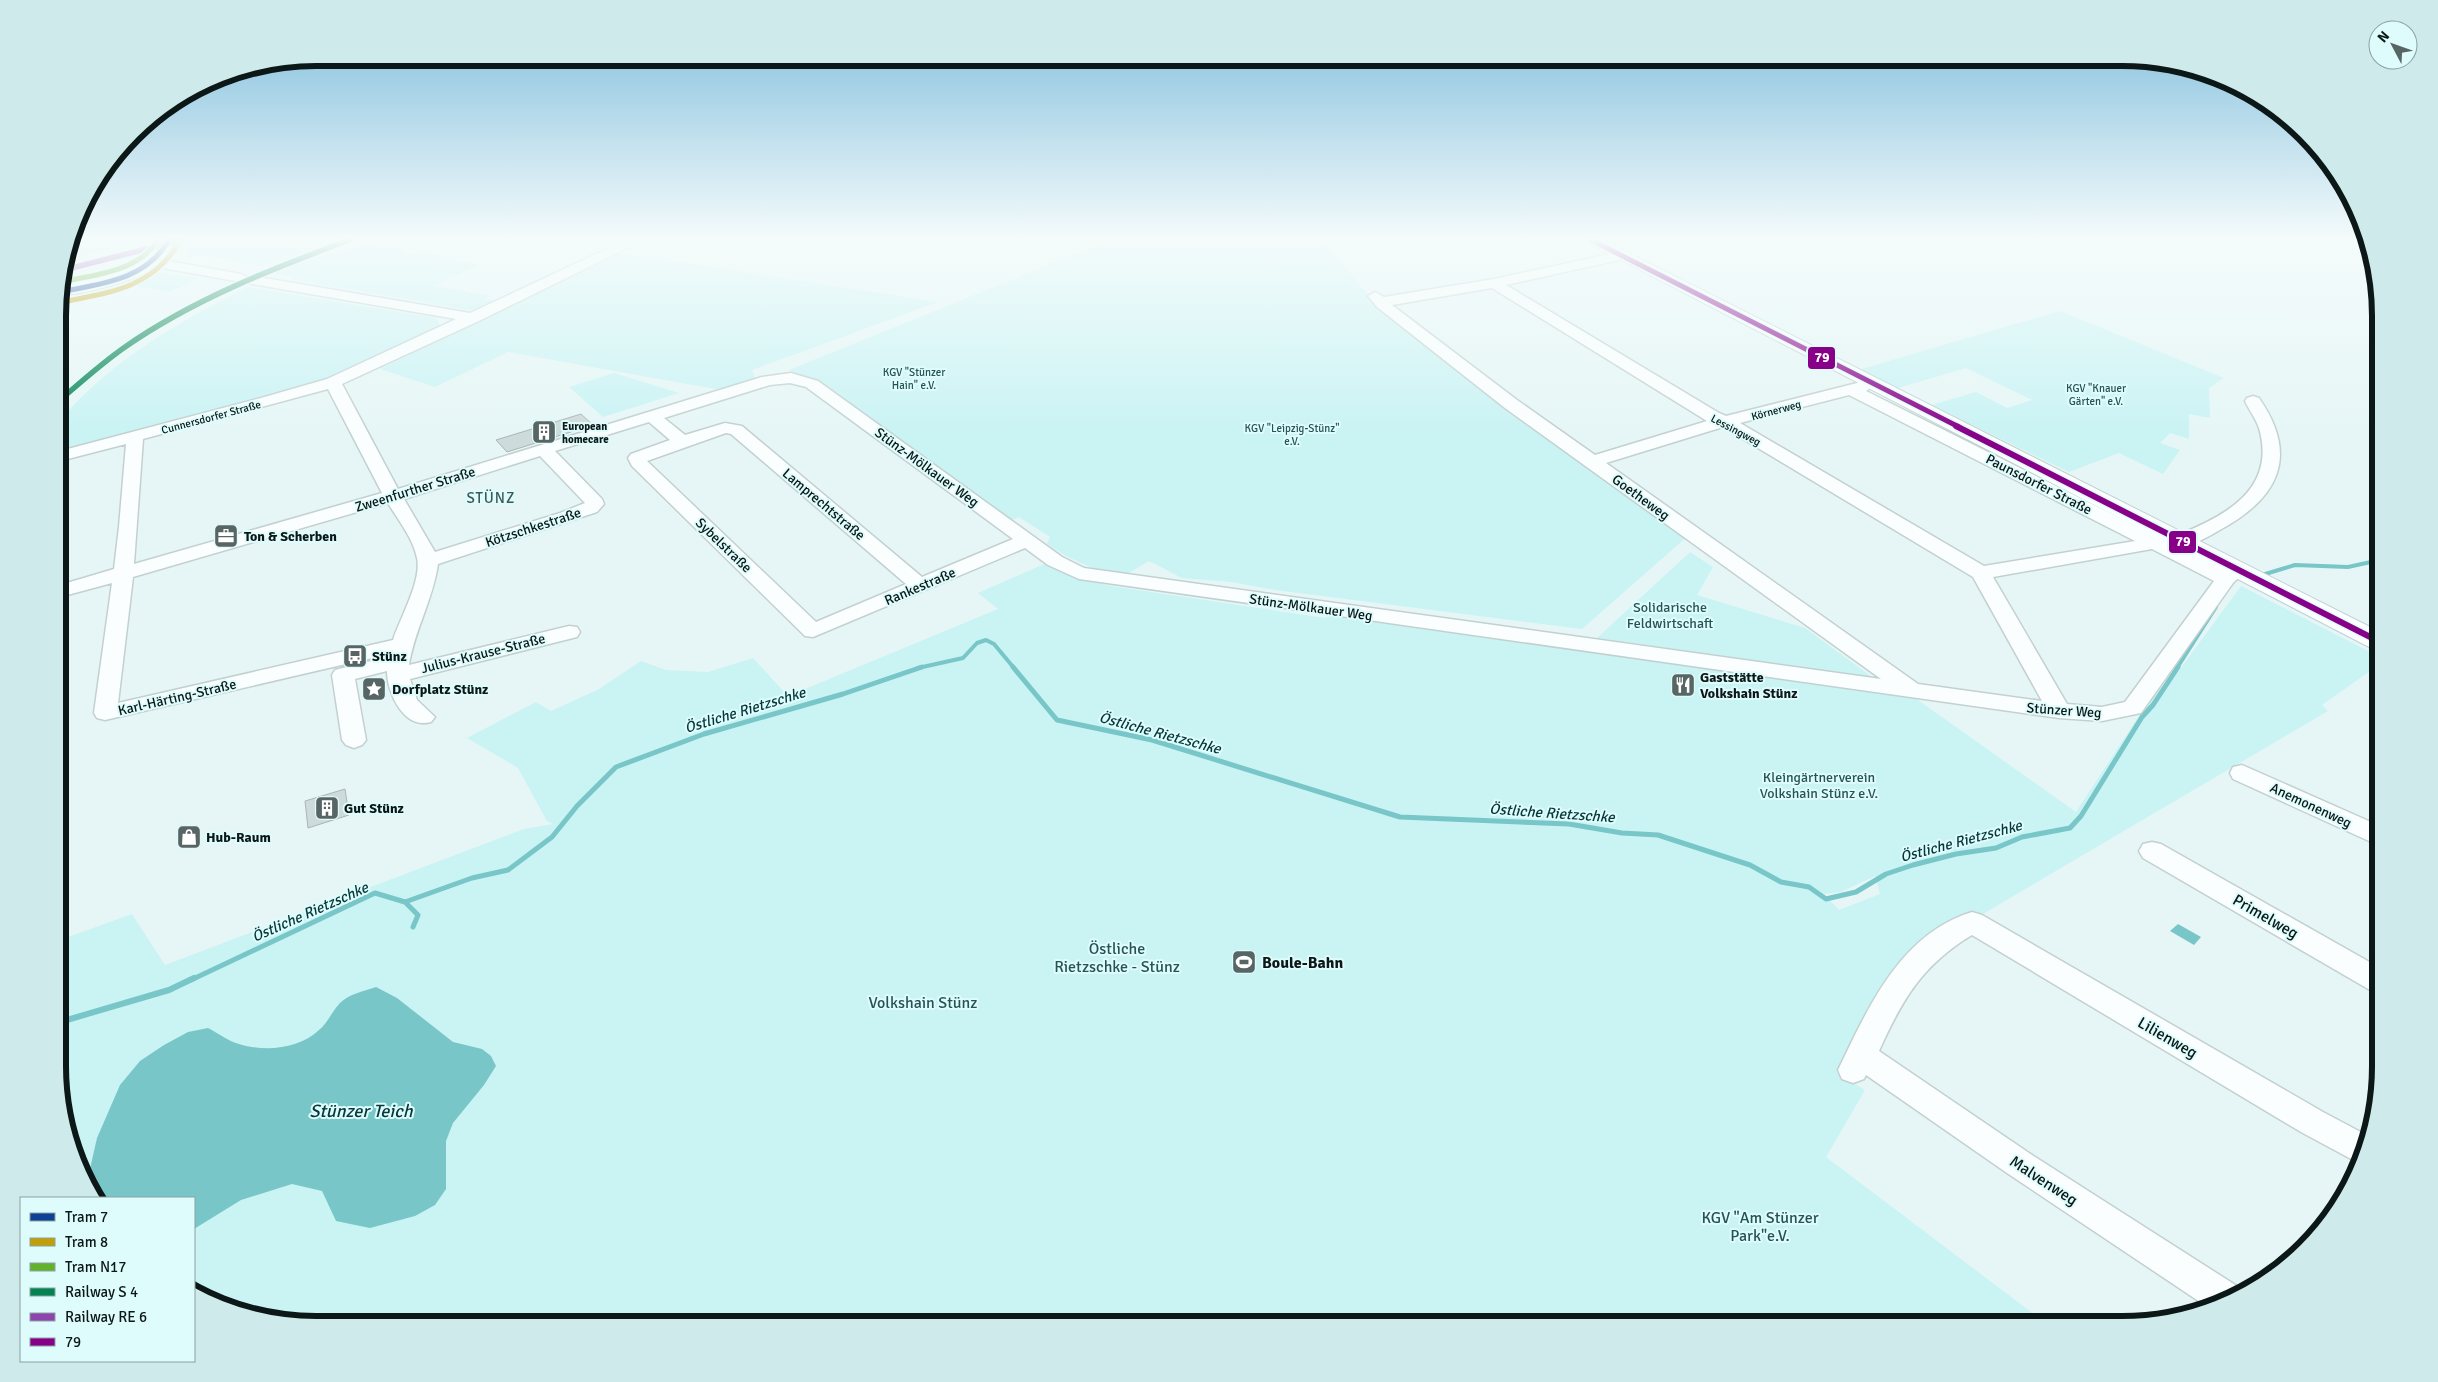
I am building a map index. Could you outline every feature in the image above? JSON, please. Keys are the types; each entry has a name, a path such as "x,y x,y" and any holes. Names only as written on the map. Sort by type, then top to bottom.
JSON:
{"main road":[{"name":"Paunsdorfer Straße","path":"1716,304 2182,540 2231,575 2372,638"}],"street":[{"path":"395,304 474,318"},
{"name":"Cunnersdorfer Straße","path":"66,454 267,402 333,382 502,304"},
{"name":"Goetheweg","path":"1386,304 1460,366 1913,692"},
{"name":"Lessingweg","path":"1529,304 1713,418 1727,422 1981,573 2059,711"},
{"name":"Stünz-Mölkauer Weg","path":"768,380 790,378 812,384 1027,540 1067,568 1079,573 1114,580 1913,692"},
{"name":"Zweenfurther Straße","path":"66,589 393,496 768,380"},
{"path":"333,382 393,496 410,522 428,561 419,602 400,660 400,688 407,702 423,717"},
{"name":"Körnerweg","path":"1592,462 1714,424 1852,390 1873,383"},
{"name":"Paunsdorfer Straße","path":"1852,390 2156,543 2231,575"},
{"path":"2182,540 2213,528 2232,517 2252,501 2265,484 2271,470 2273,448 2268,427 2253,401"},
{"path":"653,417 682,442"},
{"name":"Lamprechtstraße","path":"682,442 726,428 736,430 920,586"},
{"name":"Karl-Härting-Straße","path":"135,436 129,527 105,713 400,660"},
{"name":"Sybelstraße","path":"682,442 637,458 638,462 813,631"},
{"name":"Kötzschkestraße","path":"428,561 567,517 590,508 595,504 593,499 544,450"},
{"name":"Rankestraße","path":"813,631 1027,540"},
{"path":"1981,573 2156,543"},
{"name":"Stünzer Weg","path":"1913,692 2059,711 2102,714 2132,708 2231,575"},
{"name":"Julius-Krause-Straße","path":"354,740 343,675 400,660 569,632"},
{"name":"Anemonenweg","path":"2242,773 2372,833"},
{"name":"Primelweg","path":"2152,851 2372,977"},
{"name":"Malvenweg","path":"1972,922 1946,937 1918,958 1889,998 1857,1063 2018,1163 2221,1295"},
{"name":"Lilienweg","path":"1972,922 2312,1122 2358,1147"}],"green space":[{"path":"214,304 354,304 436,318 441,326 352,369 318,382 149,428 66,448 66,413 80,398 101,379 147,344"},
{"path":"437,304 486,304 474,310"},
{"path":"513,304 931,304 752,370 755,379 721,390 508,352 435,387 380,369"},
{"name":"KGV \"Leipzig-Stünz\" e.V.","path":"951,304 1380,304 1689,535 1582,629 1275,590 1231,582 1182,578 1149,561 1122,577 1083,564 1056,550 1047,544 1050,537 1019,517 1012,520 819,382 789,370"},
{"name":"KGV \"Knauer Gärten\" e.V.","path":"2060,311 2224,378 2209,388 2210,418 2189,414 2189,439 2170,433 2160,443 2180,450 2163,474 2119,453 2069,472 1932,405 1976,392 2007,408 2032,400 1966,368 1898,388 1858,370"},
{"path":"614,373 679,393 603,417 569,387"},
{"name":"Solidarische Feldwirtschaft","path":"1690,552 1713,567 1697,595 1805,628 1872,677 1597,638"},
{"name":"Östliche Rietzschke - Stünz","path":"1047,563 1072,577 1111,586 1325,618 1331,615 1908,693 2076,812 2150,699 2180,669 2241,586 2372,653 2372,670 2322,705 2328,711 1908,958 1842,1076 1865,1090 1826,1157 2036,1316 316,1316 284,1314 251,1307 221,1297 195,1284 195,1197 103,1197 85,1161 75,1131 68,1098 66,1066 66,938 132,914 165,965 524,829 553,824 547,821 518,768 467,738 536,702 551,711 599,689 641,661 666,670 708,672 753,658 788,696 998,609 978,593","holes":["1875,876 1880,894 1839,910 1824,894 1841,892"]}],"water":[{"path":"2178,924 2201,937 2194,945 2170,931"},
{"name":"Stünzer Teich","path":"376,987 397,998 453,1042 482,1049 491,1056 496,1066 484,1085 453,1123 446,1141 446,1189 435,1205 415,1216 370,1228 336,1221 322,1191 292,1184 241,1200 195,1228 195,1197 103,1197 90,1171 97,1138 120,1085 140,1061 188,1032 208,1028 239,1044 260,1048 292,1045 319,1030 337,1006 348,997"}],"building":[{"name":"European homecare","path":"581,414 593,425 507,452 496,440"},
{"name":"Gut Stünz","path":"345,789 349,815 308,828 305,801"}],"waterway":[{"name":"Östliche Rietzschke","path":"2262,575 2295,565 2348,567 2372,562"},
{"name":"Östliche Rietzschke","path":"2177,668 2216,607"},
{"name":"Östliche Rietzschke","path":"921,667 963,658 977,643 986,640 994,644 1014,668"},
{"name":"Östliche Rietzschke","path":"405,902 472,878 508,870 552,837 577,806 616,767 704,734 843,694 921,667"},
{"name":"Östliche Rietzschke","path":"1013,667 1057,720 1152,740 1400,817 1569,824 1622,833 1658,835 1750,865 1781,882 1809,887 1826,899 1856,892 1886,874 1913,865 1956,854 1996,848 2022,837 2070,828 2081,816 2142,717 2153,705 2178,667"},
{"name":"Östliche Rietzschke","path":"191,980 375,893 405,902"},
{"path":"405,902 418,915 413,927"},
{"name":"Östliche Rietzschke","path":"66,1020 169,990 194,978"}],"transit line":[{"path":"66,395 126,347 196,304"},
{"name":"79","path":"1718,304 2372,638"}],"place":[{"name":"European homecare","path":"544,432"},
{"name":"Ton & Scherben","path":"226,536"},
{"name":"Stünz","path":"355,656"},
{"name":"Gaststätte Volkshain Stünz","path":"1683,685"},
{"name":"Dorfplatz Stünz","path":"374,689"},
{"name":"Gut Stünz","path":"327,808"},
{"name":"Hub-Raum","path":"189,837"},
{"name":"Boule-Bahn","path":"1244,962"}],"district":[{"name":"STÜNZ","path":"491,498"}],"park label":[{"name":"KGV \"Stünzer Hain\" e.V.","path":"914,378"},
{"name":"Kleingärtnerverein Volkshain Stünz e.V.","path":"1819,786"},
{"name":"Volkshain Stünz","path":"923,1002"},
{"name":"KGV \"Am Stünzer Park\"e.V.","path":"1760,1226"}]}
